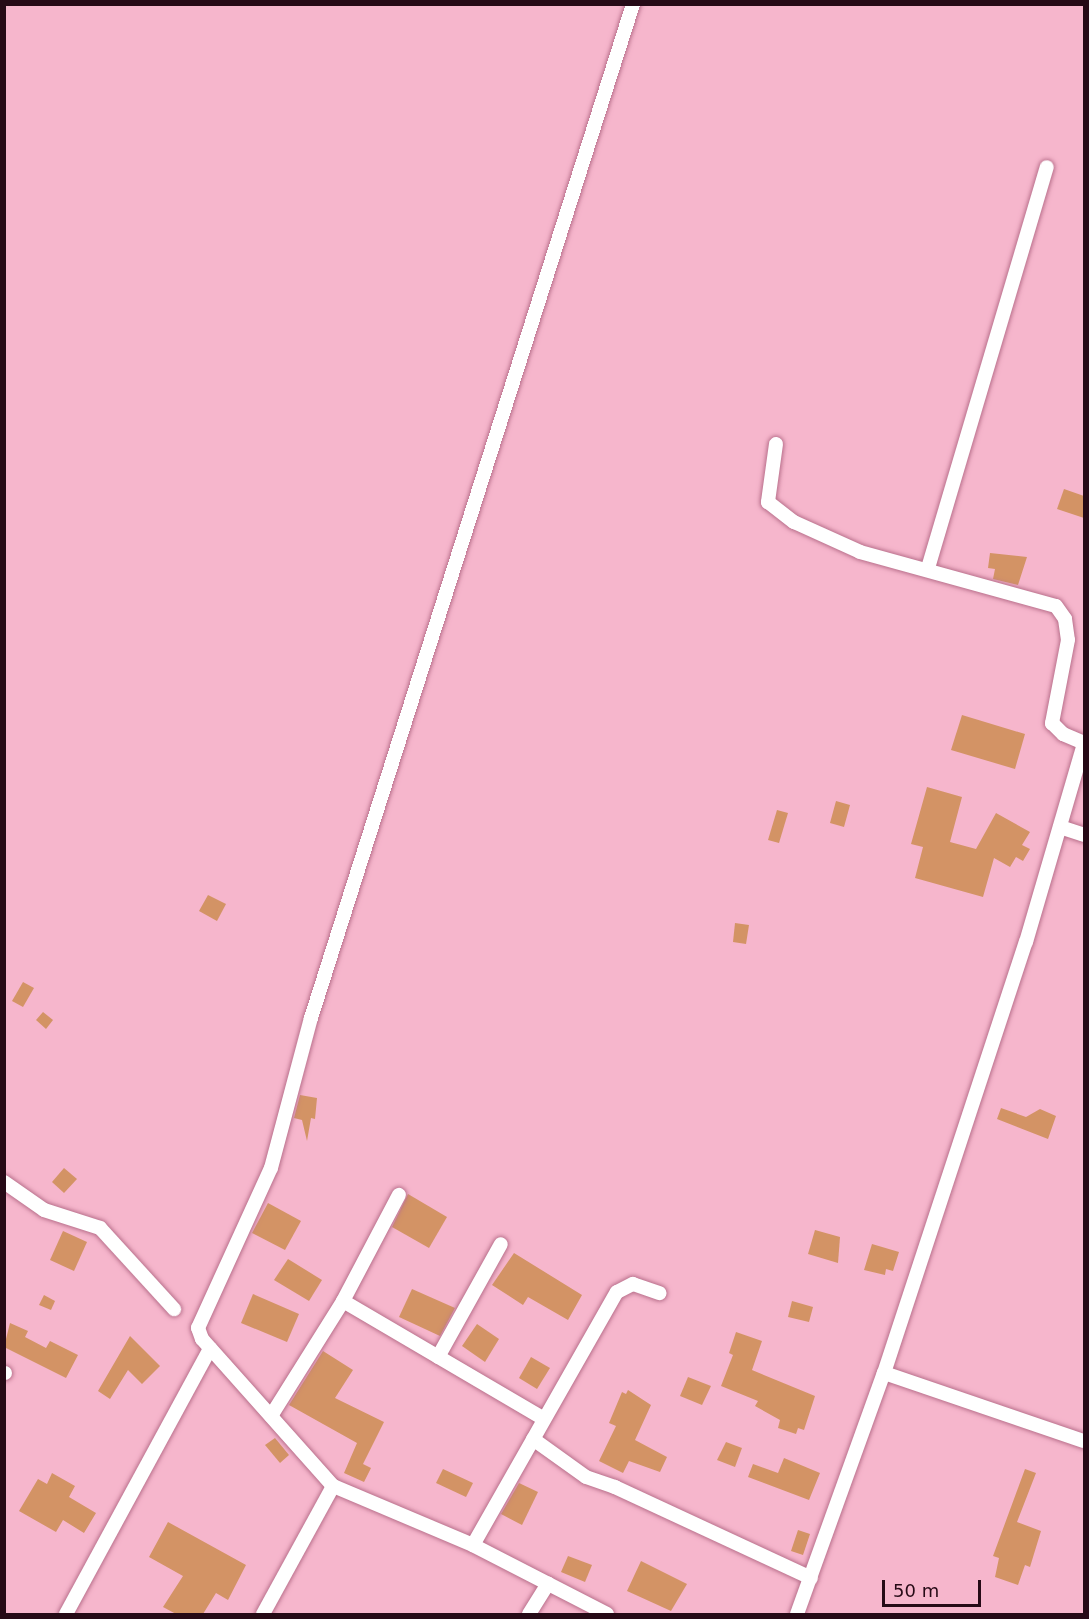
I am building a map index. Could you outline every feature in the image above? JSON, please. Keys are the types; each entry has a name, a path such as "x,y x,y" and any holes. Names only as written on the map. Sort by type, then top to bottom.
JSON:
{"street":[{"path":"607,1614 473,1545 333,1486 210,1349 199,1334 199,1322 241,1240 271,1168 311,1018 633,4"},
{"path":"927,568 1047,167"},
{"path":"776,444 767,498 774,510 835,543 1056,606 1065,619 1068,640 1052,710 1052,723 1057,730 1084,743 1026,942 884,1373 797,1614"},
{"path":"1060,827 1084,835"},
{"path":"4,1182 44,1210 100,1228 174,1309"},
{"path":"271,1416 343,1301 399,1195"},
{"path":"438,1357 501,1244"},
{"path":"473,1545 619,1289 633,1284 659,1293"},
{"path":"343,1301 544,1419"},
{"path":"66,1614 210,1349"},
{"path":"884,1373 1084,1441"},
{"path":"533,1438 580,1473 811,1578"},
{"path":"263,1614 333,1486"},
{"path":"529,1614 548,1583"}],"building":[{"path":"1064,489 1084,496 1084,518 1057,509"},
{"path":"990,553 1027,557 1018,585 993,579 995,569 988,568"},
{"path":"962,715 1025,734 1015,769 951,750"},
{"path":"927,787 962,797 950,842 976,849 996,813 1030,832 1022,845 1030,849 1023,861 1016,857 1010,867 994,858 983,897 915,878 923,847 911,844"},
{"path":"836,801 850,805 844,827 830,823"},
{"path":"777,810 788,813 779,843 768,840"},
{"path":"208,895 226,904 217,921 199,911"},
{"path":"735,923 749,925 746,944 733,942"},
{"path":"23,982 34,988 23,1007 12,1001"},
{"path":"43,1012 53,1020 46,1029 36,1020"},
{"path":"300,1095 317,1098 315,1119 311,1118 307,1141 302,1120 294,1118"},
{"path":"1001,1108 1026,1117 1040,1109 1056,1116 1048,1139 997,1119"},
{"path":"64,1168 77,1179 64,1193 52,1182"},
{"path":"408,1194 447,1217 429,1248 392,1227"},
{"path":"268,1203 301,1221 285,1250 252,1233"},
{"path":"815,1230 840,1237 838,1263 808,1254"},
{"path":"63,1231 87,1242 74,1271 50,1260"},
{"path":"872,1244 899,1252 893,1271 886,1269 885,1275 864,1270"},
{"path":"514,1253 582,1295 568,1320 528,1297 523,1305 492,1285"},
{"path":"288,1259 322,1280 309,1301 274,1280"},
{"path":"412,1289 455,1308 440,1336 399,1317"},
{"path":"253,1294 299,1314 287,1342 241,1323"},
{"path":"44,1295 55,1301 51,1310 39,1305"},
{"path":"792,1301 813,1307 809,1322 788,1317"},
{"path":"10,1323 28,1331 25,1337 46,1348 50,1341 78,1355 66,1378 4,1347"},
{"path":"477,1324 499,1339 485,1362 462,1346"},
{"path":"736,1332 762,1341 752,1370 815,1396 804,1430 798,1428 796,1434 778,1428 780,1420 755,1406 758,1401 721,1386 733,1355 729,1353"},
{"path":"130,1336 160,1366 142,1384 128,1370 110,1399 98,1391"},
{"path":"323,1351 353,1370 335,1398 384,1422 363,1464 371,1468 364,1482 344,1473 357,1443 289,1405"},
{"path":"531,1357 550,1368 537,1389 519,1378"},
{"path":"688,1377 711,1386 702,1405 680,1396"},
{"path":"628,1390 651,1405 635,1440 667,1457 660,1472 629,1461 623,1473 599,1461 616,1426 609,1423 622,1392 626,1394"},
{"path":"275,1438 289,1455 280,1463 265,1445"},
{"path":"726,1442 742,1448 735,1467 717,1460"},
{"path":"784,1458 820,1473 809,1500 748,1477 753,1464 778,1473"},
{"path":"443,1469 473,1483 466,1497 436,1483"},
{"path":"1025,1469 1036,1473 1017,1522 1041,1531 1030,1567 1025,1565 1018,1585 995,1577 999,1558 993,1556"},
{"path":"52,1473 75,1486 69,1497 96,1513 84,1533 63,1520 56,1532 19,1511 38,1479 47,1484"},
{"path":"519,1483 538,1492 522,1525 501,1514"},
{"path":"168,1522 246,1565 228,1600 216,1593 203,1614 176,1614 163,1607 183,1576 149,1557"},
{"path":"798,1530 810,1534 803,1555 791,1551"},
{"path":"568,1556 592,1565 585,1582 561,1572"},
{"path":"641,1561 687,1584 671,1611 627,1591"}]}
